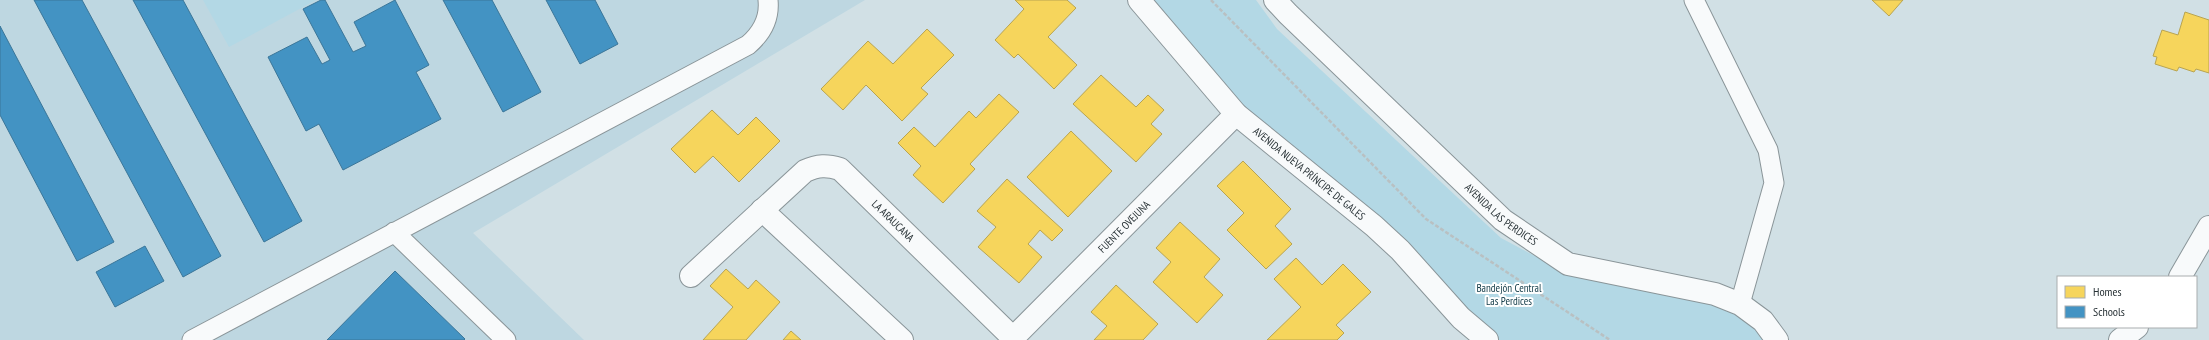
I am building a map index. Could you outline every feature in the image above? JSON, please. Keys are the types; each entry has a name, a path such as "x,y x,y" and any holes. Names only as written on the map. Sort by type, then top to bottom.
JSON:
{"main road":[{"name":"AVENIDA NUEVA PRÍNCIPE DE GALES","path":"1139,0 1236,114 1374,226 1400,250 1461,318 1487,340"},
{"name":"AVENIDA LAS PERDICES","path":"1275,0 1503,220 1568,264 1715,294 1740,304 1763,321 1777,340"},
{"name":"FUENTE OVEJUNA","path":"1012,339 1236,114"},
{"name":"LA ARAUCANA","path":"691,276 805,171 815,166 828,165 840,169 1012,339"},
{"path":"762,210 902,340"},
{"path":"2181,276 2209,227"},
{"path":"2120,340 2136,328"}],"lane":[{"path":"192,340 748,44 764,29 769,6 768,0"},
{"path":"1694,0 1768,150 1774,183 1740,304"},
{"path":"394,232 506,340"}],"path":[{"path":"1211,0 1426,219 1610,340"}],"shaded area":[{"path":"0,0 865,0 473,233 584,340 0,340"}],"green space":[{"path":"203,0 316,0 229,47"},
{"name":"Bandejón Central Las Perdices","path":"1146,0 1256,0 1277,29 1501,238 1565,272 1713,301 1758,328 1767,340 1498,340 1214,89"}],"building: Homes":[{"path":"1015,0 1067,0 1076,8 1048,37 1077,65 1054,89 1018,54 1014,58 995,40 1024,9"},
{"path":"1872,0 1903,0 1889,16"},
{"path":"2185,12 2209,20 2209,73 2196,69 2194,72 2179,67 2177,71 2155,64 2157,57 2153,56 2162,30 2178,35"},
{"path":"927,29 954,55 921,88 928,94 902,121 866,85 843,110 821,89 868,41 893,64"},
{"path":"1101,75 1136,107 1148,95 1164,110 1151,124 1162,134 1136,162 1073,104"},
{"path":"999,94 1019,112 970,164 975,169 943,203 913,175 921,166 898,143 914,127 935,147 969,111 976,118"},
{"path":"712,110 738,135 756,117 780,141 739,182 713,156 695,173 671,149"},
{"path":"1071,131 1112,171 1068,217 1027,177"},
{"path":"1243,161 1291,209 1275,226 1292,244 1266,269 1227,230 1244,213 1217,186"},
{"path":"1007,179 1063,230 1052,241 1040,230 1028,244 1042,257 1019,283 978,247 996,227 977,211"},
{"path":"1180,222 1220,259 1204,277 1223,295 1197,323 1153,282 1171,262 1156,248"},
{"path":"1296,258 1322,285 1343,264 1371,292 1336,325 1344,333 1337,340 1267,340 1301,307 1274,279"},
{"path":"726,269 748,289 756,280 780,302 746,340 703,340 733,307 710,286"},
{"path":"1116,285 1158,324 1143,340 1094,340 1107,326 1091,312"},
{"path":"791,331 801,340 783,340"}],"building: Schools":[{"path":"34,0 82,0 221,256 183,277"},
{"path":"133,0 183,0 302,221 264,242"},
{"path":"321,0 325,0 353,52 366,46 354,22 395,0 429,65 416,72 441,119 343,170 319,124 306,131 268,57 307,37 322,64 330,60 303,9"},
{"path":"443,0 492,0 541,92 503,112"},
{"path":"546,0 595,0 618,44 580,64"},
{"path":"0,26 114,242 77,261 0,115"},
{"path":"145,246 164,281 115,307 96,272"},
{"path":"395,271 465,339 327,340"}]}
